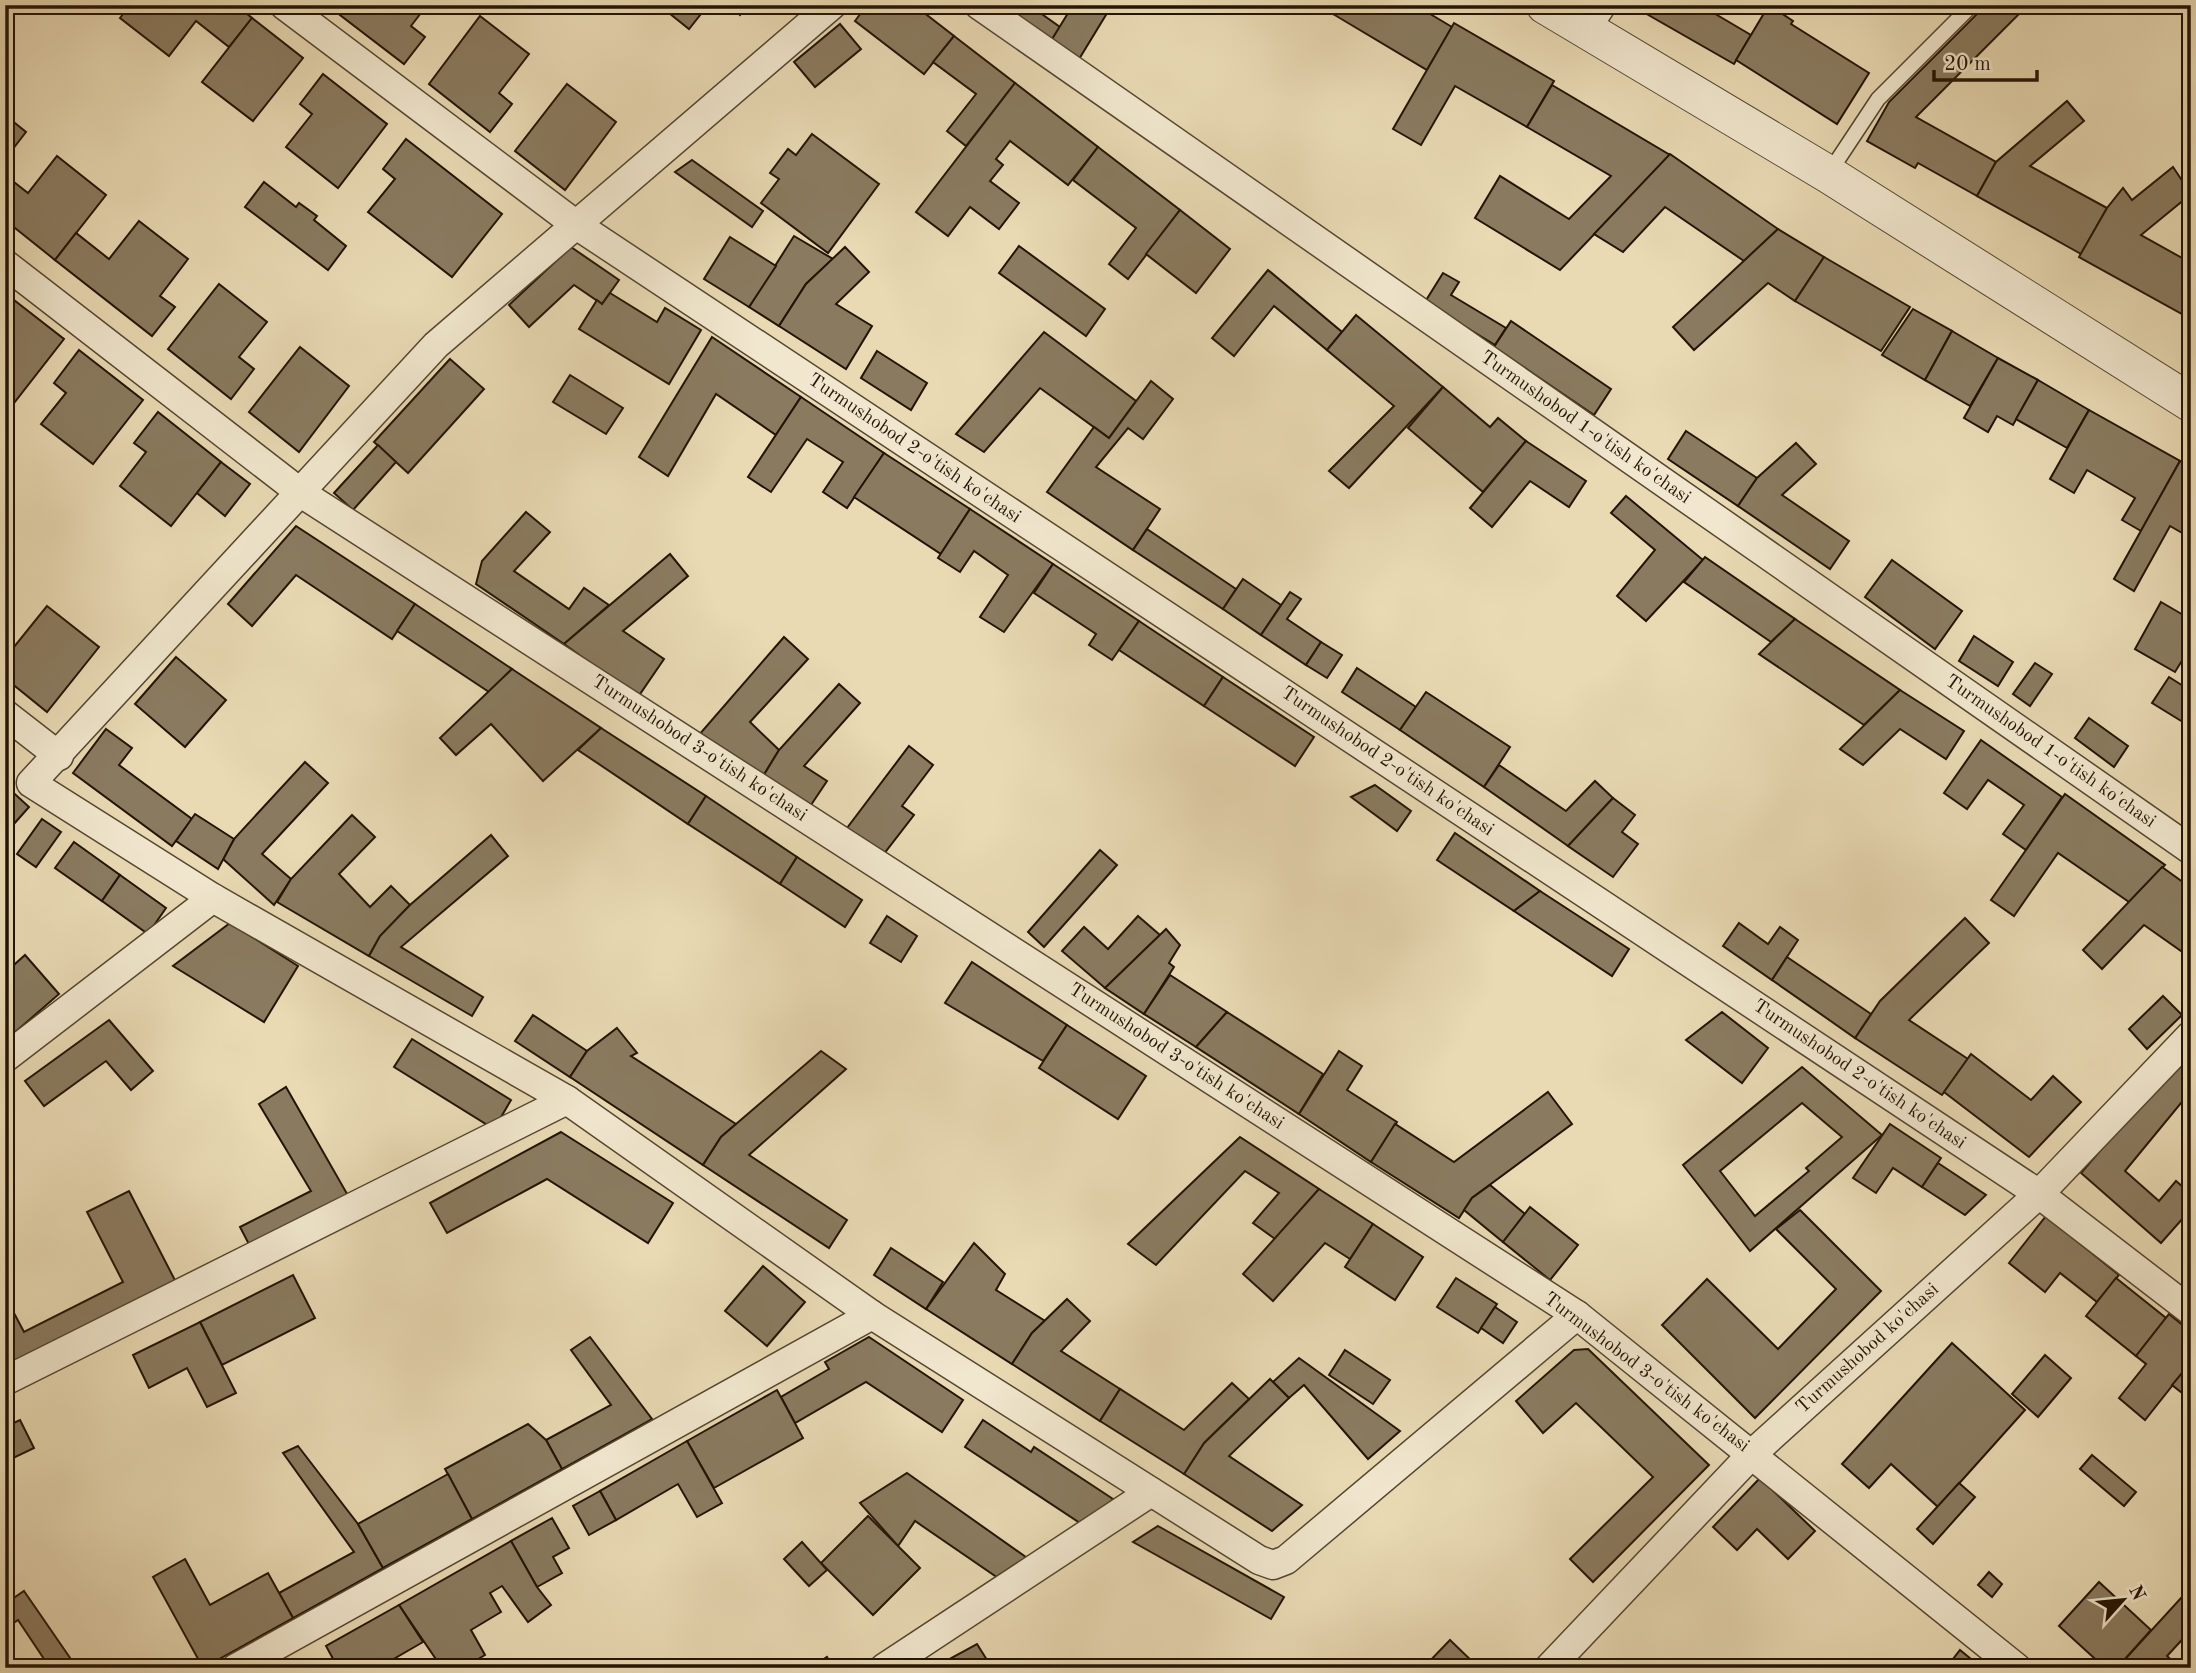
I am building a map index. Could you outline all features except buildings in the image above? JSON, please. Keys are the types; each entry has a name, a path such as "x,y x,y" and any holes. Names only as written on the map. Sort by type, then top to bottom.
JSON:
{"street":[{"name":"Turmushobod 2-o'tish ko'chasi","path":"284,5 575,224 2039,1194 2191,1311"},
{"path":"832,5 436,345 32,783 214,898 567,1100 873,1315 1259,1560 1273,1565 1286,1560 1577,1315"},
{"name":"Turmushobod 1-o'tish ko'chasi","path":"979,5 2191,850"},
{"path":"1545,5 1601,19 1828,174 2191,402"},
{"name":"Turmushobod 3-o'tish ko'chasi","path":"5,264 301,493 1577,1315 2017,1668"},
{"path":"5,714 59,756"},
{"path":"5,1058 214,898"},
{"name":"Turmushobod ko'chasi","path":"1549,1668 1752,1454 2039,1194 2191,1035"},
{"path":"5,1381 567,1100"},
{"path":"236,1668 873,1315"},
{"path":"884,1668 1151,1492"}],"lane":[{"path":"1828,174 1878,99 1972,5"}]}
